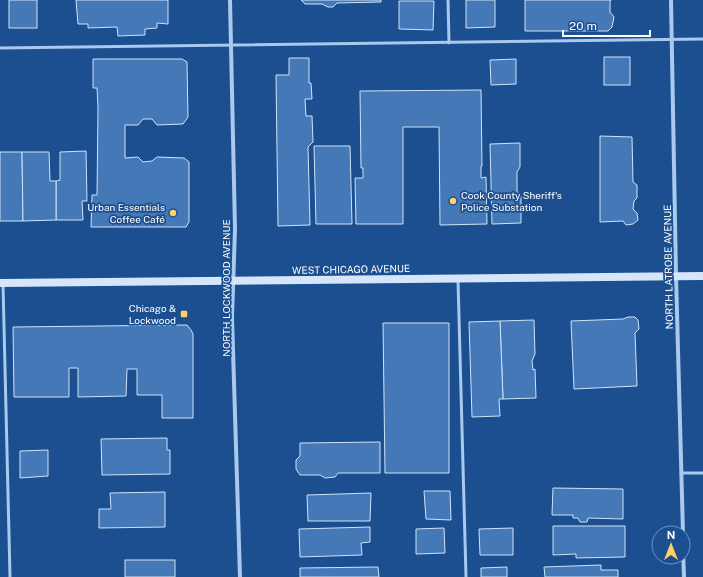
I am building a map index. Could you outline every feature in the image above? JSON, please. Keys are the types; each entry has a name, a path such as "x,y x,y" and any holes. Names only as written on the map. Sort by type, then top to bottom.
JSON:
{"main road":[{"name":"WEST CHICAGO AVENUE","path":"2,283 703,276"}],"street":[{"name":"NORTH LOCKWOOD AVENUE","path":"230,0 235,229 232,317 240,577"},
{"name":"NORTH LATROBE AVENUE","path":"671,0 683,525"},
{"path":"684,565 684,577"}],"lane":[{"path":"448,0 449,43"},
{"path":"0,48 703,39"},
{"path":"458,278 466,577"},
{"path":"2,283 10,577"},
{"path":"681,473 703,473"}],"building":[{"path":"9,0 37,0 37,28 9,28"},
{"path":"76,0 168,0 168,24 157,23 157,28 145,29 145,35 118,36 117,27 88,28 88,24 78,24"},
{"path":"301,0 381,0 381,2 337,3 333,7 328,7 322,4 305,4"},
{"path":"466,0 495,0 495,27 466,28"},
{"path":"525,0 611,0 610,12 614,17 612,27 608,31 525,31"},
{"path":"399,1 434,1 433,30 399,29"},
{"path":"604,57 630,57 630,85 604,85"},
{"path":"289,58 309,58 309,83 311,83 312,99 305,99 306,116 312,116 313,142 308,147 310,225 278,226 276,75 289,75"},
{"path":"93,59 182,59 187,62 188,117 183,124 157,125 152,119 143,119 138,125 125,125 125,158 138,157 143,162 152,161 157,157 184,158 189,162 189,222 186,227 91,227 92,195 97,195 98,108 97,88 93,88"},
{"path":"516,59 516,84 491,85 490,60"},
{"path":"481,90 481,178 486,177 487,224 440,225 439,127 403,127 403,224 356,224 355,178 363,178 363,168 361,168 360,91"},
{"path":"600,136 632,137 633,182 637,185 637,198 634,201 633,209 637,213 638,220 633,224 626,225 623,221 600,222"},
{"path":"520,143 520,167 517,172 517,191 521,196 521,223 492,224 490,144"},
{"path":"314,146 350,146 352,224 316,224"},
{"path":"86,151 87,201 82,201 83,220 56,220 56,181 60,180 60,152"},
{"path":"0,152 22,152 23,221 0,221"},
{"path":"22,152 49,152 50,181 56,181 56,220 23,221"},
{"path":"635,317 638,320 639,329 635,333 637,386 574,389 571,321 623,319"},
{"path":"534,320 535,354 532,361 533,370 535,369 536,398 503,399 500,321"},
{"path":"500,321 503,399 499,399 500,416 472,417 469,322"},
{"path":"383,323 449,323 449,473 385,473"},
{"path":"187,325 193,334 193,418 162,418 162,395 137,395 137,369 127,369 126,396 78,397 78,368 69,368 69,397 14,397 13,327"},
{"path":"167,438 167,450 170,450 170,474 102,475 101,439"},
{"path":"380,442 380,473 338,473 335,477 325,478 320,475 300,475 296,469 296,460 300,456 300,443"},
{"path":"48,450 48,476 20,478 20,451"},
{"path":"553,488 623,489 623,519 588,518 587,522 580,522 578,518 573,518 573,515 552,515"},
{"path":"424,491 450,491 451,520 426,519"},
{"path":"165,492 165,527 99,528 99,509 111,509 110,493"},
{"path":"371,493 370,521 308,521 307,495"},
{"path":"553,526 625,526 625,557 576,558 576,554 553,555"},
{"path":"370,527 370,542 361,543 362,555 300,557 299,529"},
{"path":"444,528 445,553 416,554 416,529"},
{"path":"513,528 513,555 480,555 479,529"},
{"path":"125,560 175,560 175,577 125,577"},
{"path":"601,565 601,570 618,570 618,577 545,577 544,567"},
{"path":"378,567 379,577 300,577 300,568"},
{"path":"507,567 507,577 481,577 481,568"}],"place":[{"name":"Cook County Sheriff's Police Substation","path":"453,201"},
{"name":"Urban Essentials Coffee Café","path":"173,213"},
{"name":"Chicago & Lockwood","path":"184,314"}]}
